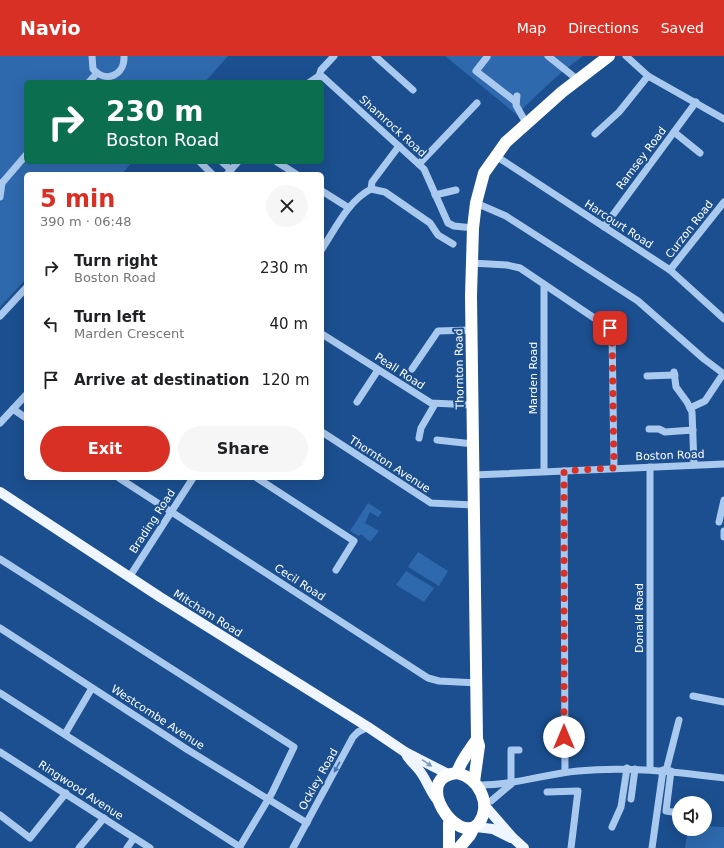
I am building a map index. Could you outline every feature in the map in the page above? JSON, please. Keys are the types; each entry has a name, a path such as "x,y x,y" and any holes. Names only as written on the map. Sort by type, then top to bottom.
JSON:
{"highway":[{"name":"Thornton Road","path":"475,784 479,746 477,739 473,505 472,330 473,228 476,203 484,173 506,142 526,123 609,56"},
{"path":"449,848 449,823 438,801 438,787 440,781 453,773 477,739"},
{"path":"453,773 469,777 475,784 485,805 483,817 459,848"},
{"path":"449,823 460,829 474,828"}],"main road":[{"name":"Mitcham Road","path":"0,492 160,597 368,727 405,752 453,773"},
{"name":"Mitcham Road","path":"405,752 407,758 420,771 433,796 438,801"},
{"path":"485,805 513,838 524,848"},
{"path":"474,828 493,829 513,838"}],"street":[{"path":"92,56 92,64 97,73 106,77 116,74 123,66 124,56"},
{"path":"313,80 319,76 321,70 334,56"},
{"path":"375,56 413,90"},
{"path":"548,56 578,80"},
{"path":"626,56 648,76 724,119"},
{"path":"487,57 476,71 516,99 526,123"},
{"path":"90,80 97,73"},
{"name":"Shamrock Road","path":"319,76 323,77 426,171 443,214 451,225 473,228"},
{"path":"596,134 619,112 648,76"},
{"name":"Ramsey Road","path":"604,227 696,102"},
{"path":"419,164 477,103"},
{"path":"674,132 700,153"},
{"path":"372,189 372,182 399,146"},
{"path":"0,197 1,183 24,156"},
{"name":"Harcourt Road","path":"496,156 670,270 724,319"},
{"path":"202,164 210,172"},
{"path":"229,172 236,164"},
{"path":"280,164 293,172"},
{"path":"324,246 349,208 360,196 372,189 385,192 430,223 438,235 453,244"},
{"path":"435,195 456,190"},
{"path":"324,192 349,208"},
{"name":"Curzon Road","path":"670,270 724,202"},
{"path":"476,203 506,216 638,301 722,375 705,401 690,408"},
{"path":"472,263 517,267 612,330 614,468"},
{"name":"Marden Road","path":"544,285 544,471"},
{"path":"0,316 24,290"},
{"path":"412,369 438,332 472,330"},
{"name":"Peall Road","path":"324,335 435,404 473,405"},
{"path":"357,402 378,370"},
{"path":"647,376 675,373 676,387 690,408 693,430 694,465"},
{"path":"0,423 24,397"},
{"path":"419,438 421,428 435,404"},
{"path":"13,409 24,417"},
{"path":"649,429 658,429 665,432 693,430"},
{"name":"Thornton Avenue","path":"324,433 431,503 473,505"},
{"path":"437,440 473,444"},
{"name":"Boston Road","path":"473,475 724,464"},
{"name":"Donald Road","path":"650,467 650,769"},
{"path":"564,471 565,772"},
{"name":"Cecil Road","path":"122,480 428,678 448,682 477,683"},
{"name":"Brading Road","path":"130,576 193,480"},
{"path":"260,480 354,541 336,570"},
{"path":"719,522 724,500"},
{"path":"724,531 724,537"},
{"path":"0,559 294,747 268,799 240,847 0,693"},
{"name":"Westcombe Avenue","path":"0,628 188,750 307,822"},
{"path":"64,734 92,688"},
{"path":"693,696 724,702"},
{"path":"652,848 678,720"},
{"name":"Ockley Road","path":"293,848 353,737 358,732 368,727"},
{"path":"511,784 511,750 518,750"},
{"name":"Ringwood Avenue","path":"0,752 150,848"},
{"path":"612,826 621,807 627,768"},
{"path":"475,784 511,784 565,772 627,768 650,769 724,778"},
{"path":"632,799 635,769"},
{"path":"667,771 666,811 672,812"},
{"path":"485,805 501,790 511,784"},
{"path":"547,792 578,791 571,848"},
{"path":"0,816 30,838 66,793"},
{"path":"79,848 104,818"},
{"path":"127,848 134,838"}],"shaded area":[{"path":"0,56 228,56 207,80 24,80 24,164 130,164 124,172 24,172 24,281 0,307"},
{"path":"445,56 583,56 549,84 517,115"},
{"path":"368,503 382,512 378,517 370,512 365,523 379,531 370,542 361,534 359,536 350,531"},
{"path":"418,552 448,571 439,586 408,567"},
{"path":"406,571 434,588 424,602 396,585"},
{"path":"712,826 724,827 724,848 685,848 687,836 712,836"}],"route":[{"path":"564,737 564,471 614,468 612,330 610,328"}]}
